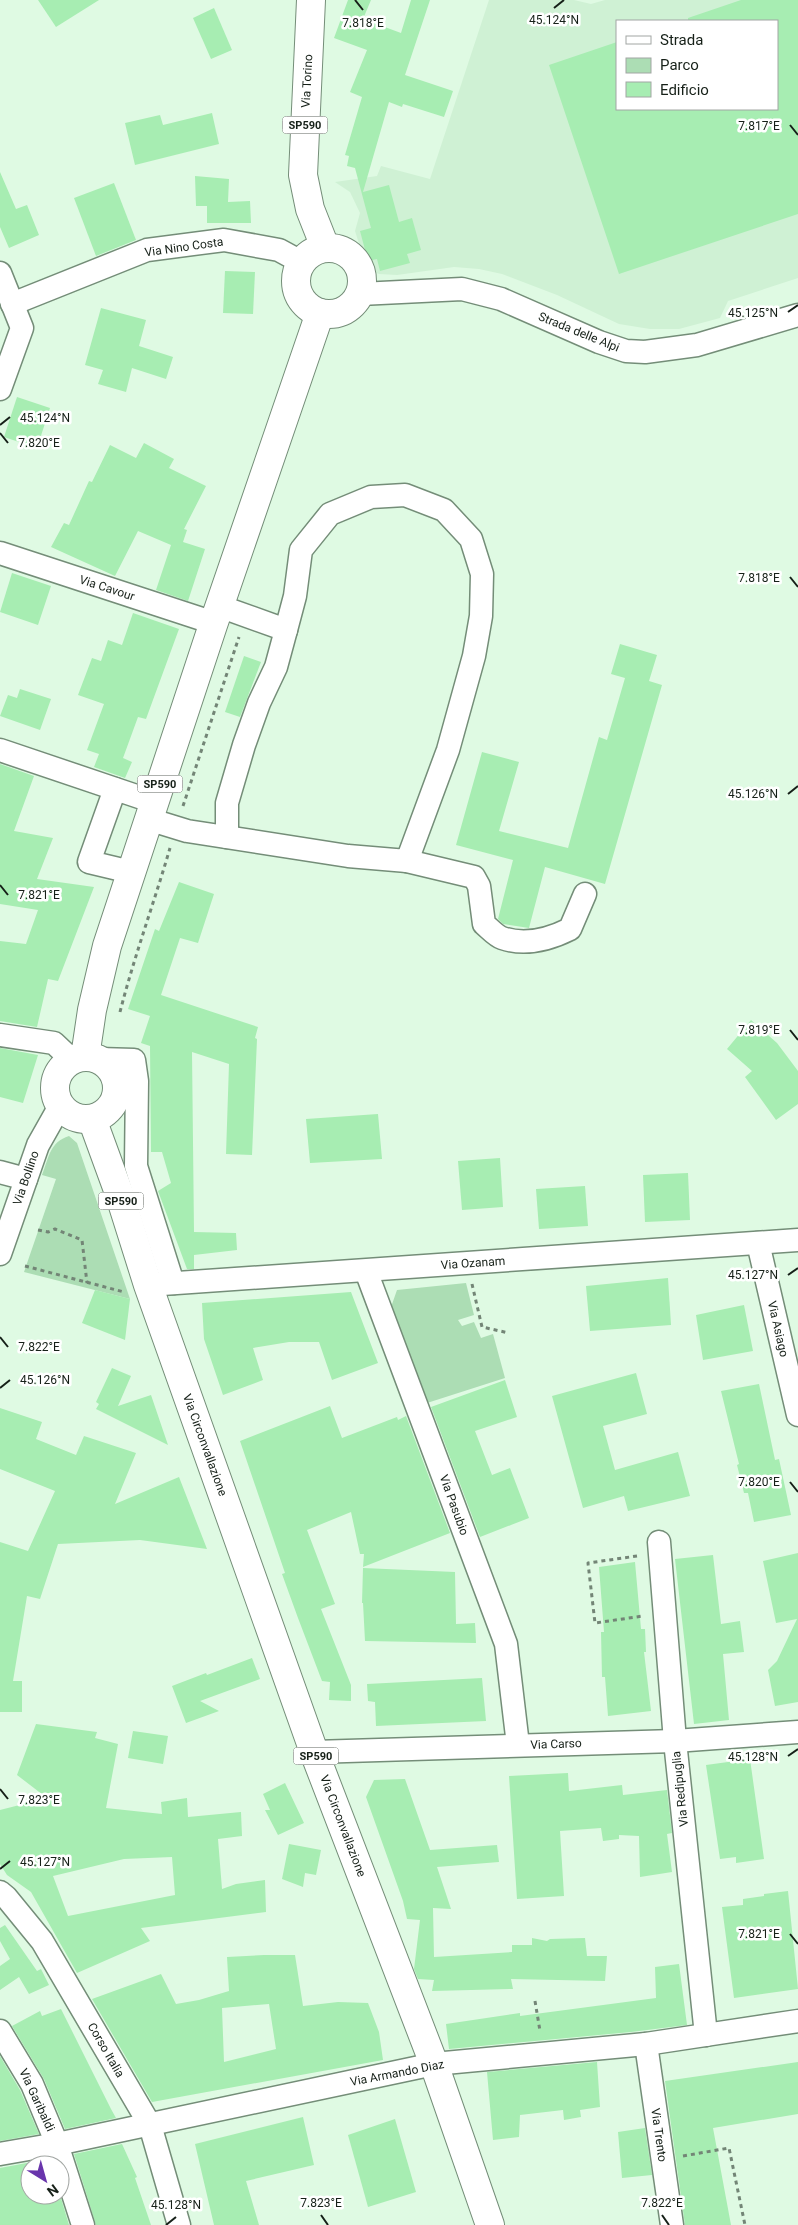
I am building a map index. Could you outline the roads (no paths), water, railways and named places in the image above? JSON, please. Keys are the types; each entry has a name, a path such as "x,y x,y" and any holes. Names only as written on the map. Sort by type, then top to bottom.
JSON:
{"main road":[{"name":"Via Torino","path":"311,0 303,176 310,209 325,247"},
{"path":"325,247 339,249 351,256 360,267 363,280 360,294 350,307 336,314 320,313 306,306 298,292 296,277 301,262 312,252 325,247"},
{"name":"SP590","path":"85,1059 92,1010 107,946 216,614 320,313"},
{"path":"85,1059 108,1065 114,1073 118,1092 109,1110 92,1119 80,1119 69,1115 56,1099 55,1081 64,1065 85,1059"},
{"name":"SP590","path":"92,1119 151,1287"},
{"name":"Via Circonvallazione","path":"151,1287 314,1752 434,2064 490,2225"}],"street":[{"name":"Via Nino Costa","path":"12,304 147,250 224,240 279,250 301,262"},
{"path":"0,273 22,328 0,389"},
{"name":"Strada delle Alpi","path":"360,294 462,289 501,299 599,342 626,351 645,352 697,345 798,315"},
{"path":"227,837 227,803 259,703 276,667 295,596 301,550 330,514 371,497 405,495 444,510 471,539 482,574 481,616 474,656 448,750 407,860"},
{"name":"Via Cavour","path":"0,552 216,614 246,616 286,630"},
{"path":"0,750 115,789 176,828 348,856 407,860 474,877 479,886 484,924 500,938 522,941 549,939 570,929 585,894"},
{"path":"115,789 88,862 131,872"},
{"path":"0,1035 54,1043 85,1059 134,1060 137,1081 136,1166 151,1287"},
{"name":"Via Bollino","path":"0,1254 38,1145 60,1106"},
{"path":"0,1172 26,1179"},
{"name":"Via Ozanam","path":"151,1287 798,1240"},
{"name":"Via Asiago","path":"758,1242 798,1415"},
{"name":"Via Pasubio","path":"366,1271 506,1644 518,1746"},
{"name":"Via Redipuglia","path":"660,1547 675,1741 706,2035"},
{"name":"Via Carso","path":"314,1752 675,1741 798,1732"},
{"name":"Corso Italia","path":"0,1892 42,1941 150,2125 179,2225"},
{"name":"Via Armando Diaz","path":"0,2154 150,2125 434,2064 646,2044 798,2021"},
{"name":"Via Garibaldi","path":"0,2031 32,2084 57,2144 83,2225"},
{"name":"Via Trento","path":"646,2044 672,2225"}]}
